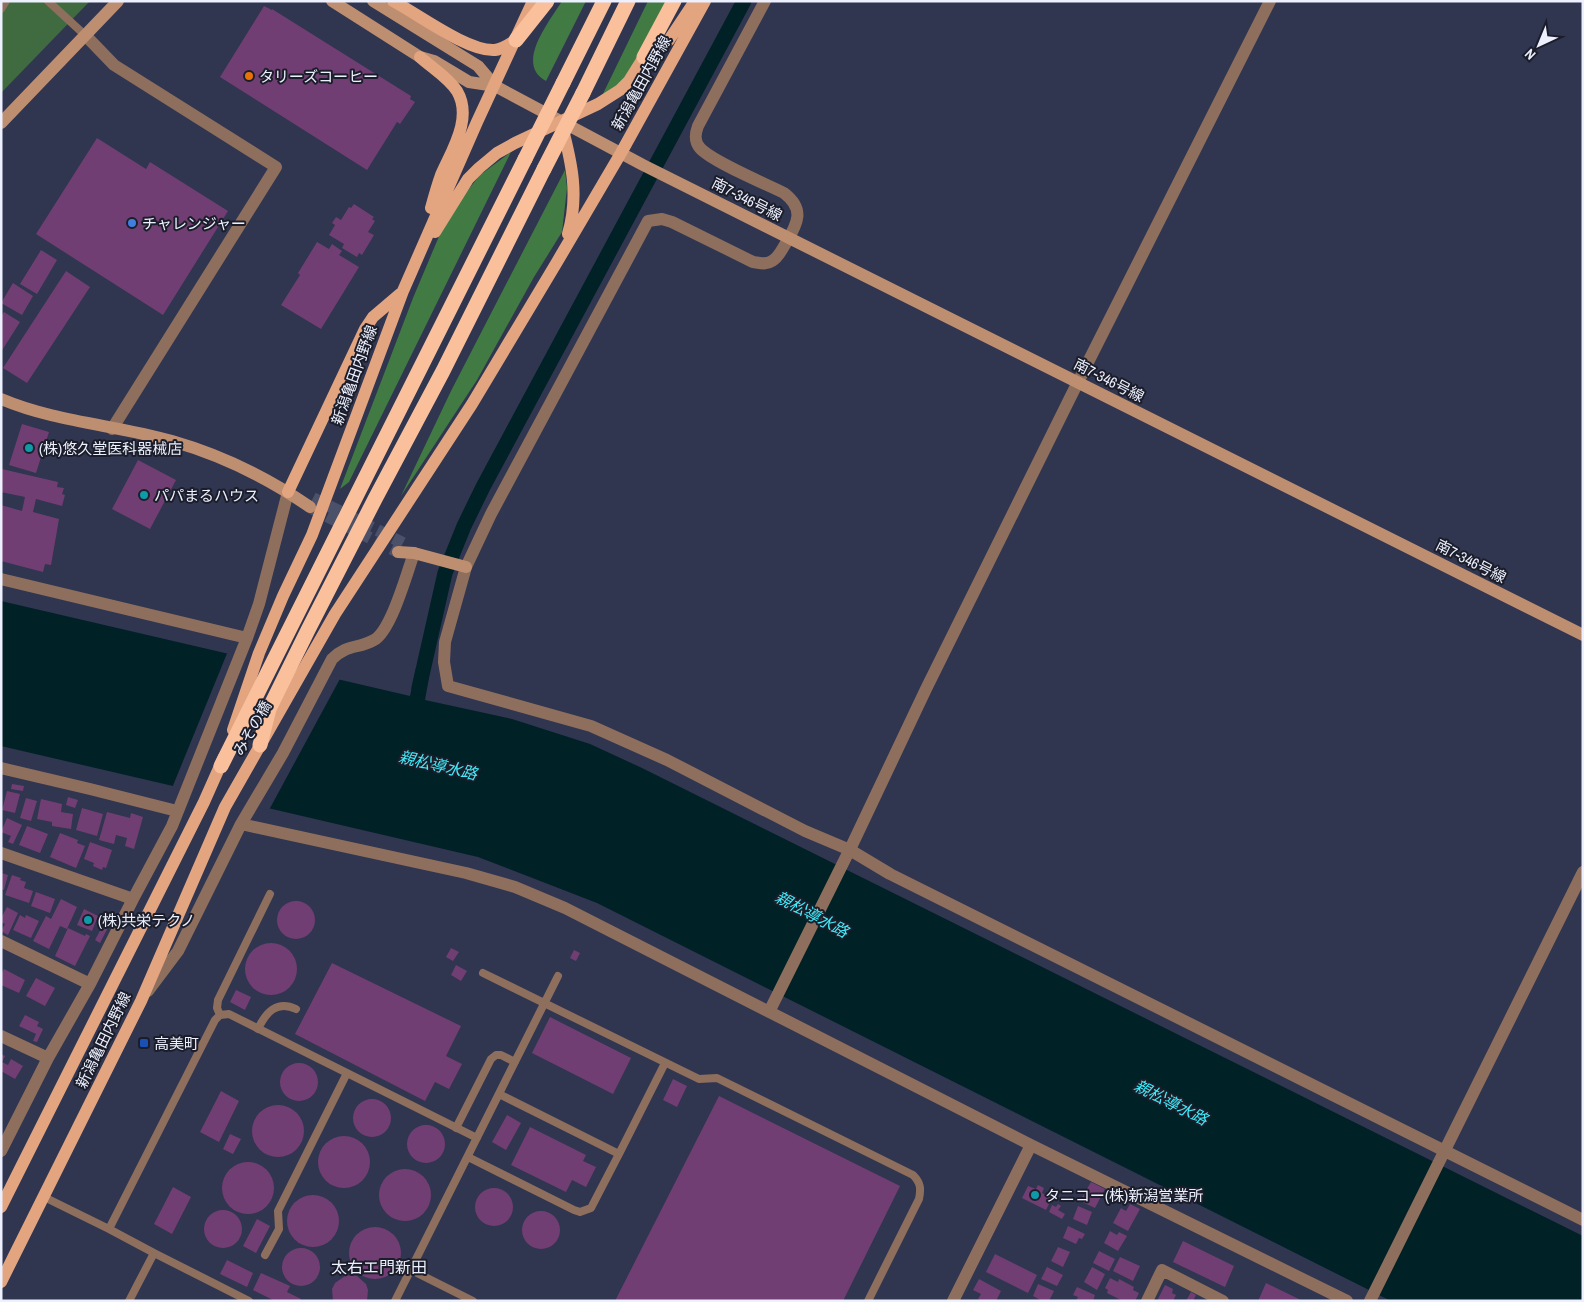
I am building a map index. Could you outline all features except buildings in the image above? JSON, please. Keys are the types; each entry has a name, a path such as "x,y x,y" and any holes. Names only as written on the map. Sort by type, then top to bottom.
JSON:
{"highway":[{"path":"516,40 547,1"},
{"path":"221,766 604,1"},
{"path":"260,745 270,709 299,663 375,499 443,371 628,1"},
{"path":"644,57 674,1"}],"main road":[{"path":"393,1 458,39 484,49 496,50 508,46 516,40"},
{"name":"新潟亀田内野線","path":"221,766 259,653 312,535 410,273 533,1"},
{"path":"410,273 468,179 479,168 497,153 515,143 598,104 620,90 629,81 644,57 669,40 695,1"},
{"name":"新潟亀田内野線","path":"299,663 340,606 472,404 621,154 705,1"},
{"path":"410,273 440,177 457,138 462,120 461,100 456,90 447,79 420,57"},
{"path":"561,121 574,175 574,203 571,226 564,250"},
{"path":"288,492 365,329 373,317 403,291"},
{"name":"みその橋","path":"225,807 260,745"},
{"name":"みその橋","path":"204,802 221,766"},
{"name":"新潟亀田内野線","path":"1,1207 204,802"},
{"name":"新潟亀田内野線","path":"1,1282 141,1001 225,807"}],"street":[{"path":"1,123 118,1"},
{"path":"332,1 420,57 434,61 469,82 495,86"},
{"path":"373,1 478,66 495,86"},
{"path":"765,1 695,133 699,147 712,157 784,193 793,200 797,208 798,218 789,238 779,255 772,261 764,264 753,262 672,222 662,219 648,221 463,566 445,642 444,662 448,686 591,726 667,760 847,854 890,874 1442,1154 1583,1220"},
{"path":"772,1006 926,688 1270,1"},
{"path":"86,36 114,65 276,167 112,429"},
{"name":"南7-346号線","path":"495,86 621,154 1583,635"},
{"path":"1,399 17,406 171,441 213,455 312,502"},
{"path":"1,1151 48,1058 90,984 172,826 259,604 288,492"},
{"path":"401,548 463,566"},
{"path":"141,1001 178,951 247,812 283,753 325,670 338,653 345,649 372,642 384,631 414,553"},
{"path":"1,579 245,643"},
{"path":"1,768 177,811"},
{"path":"241,824 466,873 515,887 565,908 772,1006 1031,1145 1347,1301"},
{"path":"1,853 133,899"},
{"path":"1370,1299 1583,872"},
{"path":"1,941 90,984"},
{"path":"1,1036 48,1058"},
{"path":"952,1301 1031,1145"},
{"path":"1147,1301 1162,1270 1223,1301"}],"lane":[{"path":"1,9 6,1"},
{"path":"48,1 86,36"},
{"path":"220,1015 217,1008 218,1000 270,894"},
{"path":"484,973 699,1079 717,1078 918,1180 921,1189 919,1199 868,1301"},
{"path":"395,1301 558,976"},
{"path":"258,1029 267,1014 274,1008 282,1005 296,1009"},
{"path":"109,1229 215,1020 220,1015 229,1014 477,1138"},
{"path":"456,1128 491,1059 496,1055 501,1055 514,1062"},
{"path":"468,1157 580,1212 590,1208 665,1063"},
{"path":"266,1255 279,1229 278,1211 347,1073"},
{"path":"499,1094 618,1154"},
{"path":"44,1197 249,1301"},
{"path":"129,1301 154,1253"},
{"path":"411,1270 473,1301"}],"green space":[{"path":"1,1 90,1 1,93"},
{"path":"562,1 586,1 546,81 537,74 533,64 534,53 537,42"},
{"path":"648,1 667,1 637,60 619,87 600,100"},
{"path":"511,152 349,482 340,489 413,298 448,215 480,175"},
{"path":"565,170 567,188 562,232 534,277 477,380 401,496 451,391"}],"water":[{"name":"親松導水路","path":"1,601 410,696 416,668 430,671 425,700 512,719 590,744 642,768 1583,1236 1583,1301 1391,1301 597,903 478,857 1,746"}],"pier":[{"path":"228,651 341,677 269,810 172,788"}],"waterway":[{"path":"419,688 445,573 464,526 483,487 744,1"}],"tunnel":[{"path":"313,498 403,543"},
{"path":"311,508 398,552"}],"place":[{"name":"タリーズコーヒー","path":"249,76"},
{"name":"チャレンジャー","path":"132,223"},
{"name":"(株)悠久堂医科器械店","path":"29,448"},
{"name":"パパまるハウス","path":"144,495"},
{"name":"(株)共栄テクノ","path":"88,920"},
{"name":"高美町","path":"144,1043"},
{"name":"タニコー(株)新潟営業所","path":"1035,1195"}],"district":[{"name":"太右エ門新田","path":"379,1267"}]}
